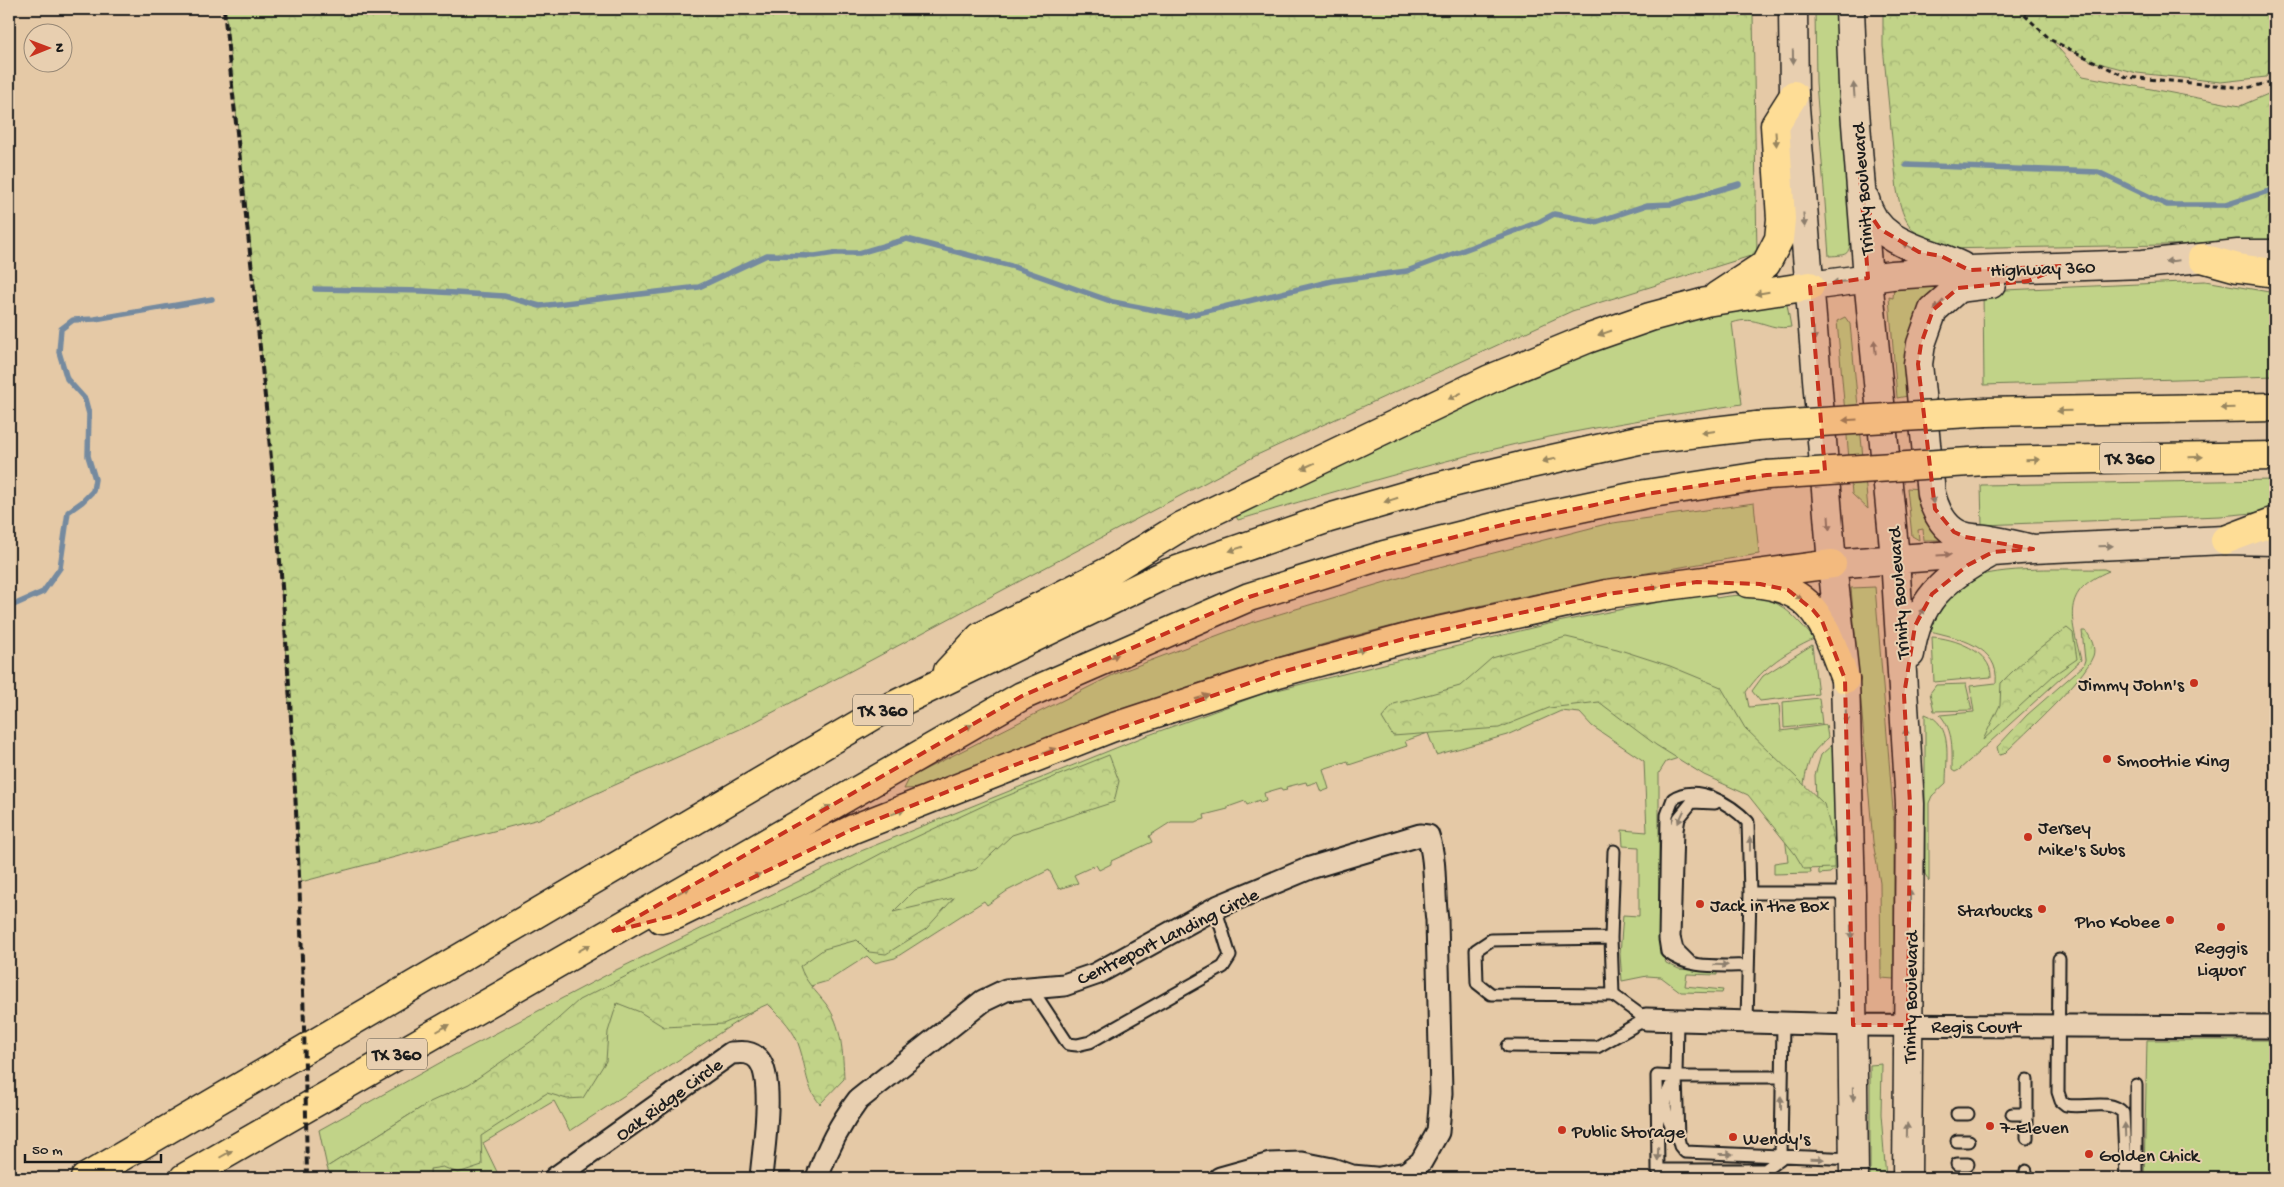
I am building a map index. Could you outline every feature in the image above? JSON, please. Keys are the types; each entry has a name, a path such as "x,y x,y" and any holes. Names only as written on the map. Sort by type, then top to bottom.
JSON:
{"highway":[{"path":"1706,302 1766,264 1779,239 1781,219 1775,126 1794,96"},
{"path":"2202,258 2238,268 2275,273"},
{"path":"938,682 980,637 1109,572 1182,526 1490,379 1587,339 1650,317 1706,302 1810,286"},
{"name":"TX 360","path":"85,1178 878,713 938,682 1166,574 1329,518 1432,488 1638,440 1757,426 1986,412 2275,407"},
{"name":"TX 360","path":"184,1178 1022,696 1249,597 1384,555 1514,522 1646,494 1767,475 1985,461 2275,456"},
{"path":"2225,540 2275,521"},
{"path":"611,932 676,915 853,829 941,796 1020,762 1178,705 1278,674 1411,637 1607,594 1832,564"},
{"path":"1697,582 1760,584 1778,587 1796,594 1822,621 1845,679"}],"main road":[{"path":"1793,9 1794,96 1832,564 1845,679 1851,893 1854,1169"},
{"name":"Trinity Boulevard","path":"1850,9 1868,278 1895,558 1910,804 1907,1178"},
{"path":"1860,175 1867,210 1880,229 1919,252 1941,256 1970,270"},
{"name":"Highway 360","path":"1810,286 1868,278 1970,270 2142,264 2238,254 2275,254"},
{"path":"2034,549 1989,539 1965,537 1954,532 1942,520 1935,509 1931,494 1918,364 1921,344 1934,310 1958,288 2028,281 2047,276 2064,266"},
{"path":"1832,564 2034,549 2225,540 2275,541"},
{"path":"1904,695 1913,636 1921,611 1932,594 1946,581 1993,552"}],"street":[{"name":"Centreport Landing Circle","path":"817,1178 828,1147 843,1119 858,1100 983,1001 1006,990 1064,985 1096,974 1215,907 1310,868 1420,835 1428,836 1432,849 1433,892 1437,920 1441,1093 1438,1132 1421,1162 1406,1173 1380,1178"},
{"name":"Regis Court","path":"1646,1019 1852,1025 2275,1027"},
{"name":"Oak Ridge Circle","path":"555,1178 731,1053 746,1052 759,1059 767,1078 761,1178"},
{"path":"1220,1178 1270,1164 1302,1164 1332,1169 1352,1176 1375,1178"}],"lane":[{"path":"1747,1022 1750,893 1750,828 1743,816 1704,793 1690,792 1673,799 1667,815 1665,939 1667,952 1675,958 1694,965 1748,966"},
{"path":"1613,995 1611,938 1614,851"},
{"path":"1750,893 1851,893"},
{"path":"1031,988 1068,1044 1077,1045 1090,1042 1223,967 1230,956 1215,907"},
{"path":"1508,1046 1597,1047 1646,1019 1613,995 1491,994 1477,983 1476,950 1491,940 1611,938"},
{"path":"2059,959 2057,1082 2061,1101 2066,1105 2119,1108 2123,1113 2126,1178"},
{"path":"1677,1020 1676,1076 1678,1138 1680,1146 1691,1154 1767,1154 1780,1158 1854,1169"},
{"path":"1780,1158 1783,1023"},
{"path":"1780,1158 1765,1170 1658,1170 1657,1076 1781,1076"},
{"path":"2027,1080 2027,1138"},
{"path":"2136,1085 2136,1178"},
{"path":"2012,1114 2027,1114"}],"path":[{"path":"2018,9 2051,40 2126,77 2247,88 2275,81"}],"highlighted area":[{"path":"1860,175 1867,210 1880,229 1919,252 1941,256 1969,270 2064,266 2028,281 1958,288 1933,310 1921,344 1918,364 1935,509 1954,532 1965,537 2033,549 1993,552 1968,565 1932,594 1915,626 1904,695 1910,804 1908,1025 1853,1025 1845,679 1822,621 1813,610 1788,590 1760,584 1697,582 1607,594 1411,637 1278,673 1020,763 853,829 676,915 611,932 1022,696 1249,597 1384,555 1514,522 1646,494 1767,475 1825,471 1810,286 1868,278"}],"green space":[{"path":"225,9 1745,9 1753,13 1757,254 1572,311 1257,455 749,725 539,819 301,882 278,539 257,305"},
{"path":"1815,9 1837,9 1852,235 1847,253 1836,256 1829,256 1816,82"},
{"path":"1883,9 2275,9 2275,65 2266,77 2221,82 2137,73 2091,61 2052,41 2083,76 2240,106 2275,91 2275,243 1941,249 1931,244 1910,227 1899,202 1883,46"},
{"path":"2205,281 2275,293 2275,376 1984,385 1983,291"},
{"path":"1937,283 1938,290 1913,395 1897,398 1889,297 1893,298 1894,287"},
{"path":"1786,299 1791,327 1775,327 1748,320 1732,323 1742,404 1612,425 1514,444 1390,476 1238,520 1236,516 1243,509 1378,438 1646,329"},
{"path":"1845,317 1850,324 1868,509 1852,494 1837,321"},
{"path":"2275,480 2275,511 2220,516 1982,525 1981,485"},
{"path":"1907,488 1920,489 1949,540 1924,540 1923,529 1918,530 1919,540 1912,536"},
{"path":"1754,503 1759,554 1564,588 1368,632 1241,669 1080,726 921,788 904,789 910,777 1115,674 1253,622 1412,574 1606,524"},
{"path":"2104,569 2109,571 2093,579 2083,587 2076,597 2073,607 2074,631 2081,660 1959,770 1955,772 1952,770 1950,734 1945,721 1940,715 1974,712 1970,686 1996,683 1995,670 1991,660 1984,652 1964,641 1930,631 1932,623 1944,601 1962,584 1981,575 2015,570"},
{"path":"1875,587 1894,822 1894,979 1881,978 1880,883 1873,842 1851,588"},
{"path":"1714,591 1716,598 1748,595 1772,601 1783,607 1793,616 1814,639 1794,649 1768,667 1746,692 1749,707 1779,704 1781,731 1826,725 1828,737 1812,755 1804,783 1803,813 1811,873 1774,874 1774,863 1788,861 1785,837 1772,810 1691,754 1666,762 1659,773 1659,942 1666,963 1679,969 1717,972 1717,975 1687,974 1685,986 1723,990 1722,993 1681,992 1661,977 1647,976 1622,981 1620,954 1623,915 1639,916 1639,847 1623,846 1622,830 1647,832 1644,761 1592,726 1580,713 1561,711 1507,735 1436,755 1428,733 1405,741 1407,746 1349,765 1348,761 1323,769 1329,789 1321,792 1317,782 1307,785 1306,782 1286,787 1287,790 1282,791 1281,788 1264,793 1266,801 1260,803 1259,800 1247,805 1245,801 1228,807 1228,809 1204,815 1205,819 1195,822 1171,822 1149,836 1152,842 1111,861 1111,864 1099,870 1096,865 1074,875 1078,883 1059,889 1049,870 1007,891 987,905 984,901 895,958 874,963 867,956 828,981 776,996 570,1131 554,1101 483,1143 499,1176 495,1178 430,1178 430,1102 327,1167 319,1130 445,1060 616,970 861,851 1143,737 1265,693 1548,624"},
{"path":"2067,628 2073,633 2077,659 2055,674 1983,740 2000,705 2001,683 2049,640"},
{"path":"2082,631 2086,631 2091,640 2094,653 2087,666 2053,706 2004,754 1999,755 1997,747 2027,715 2083,666 2085,660"},
{"path":"1566,637 1617,649 1670,666 1721,687 1745,728 1824,804 1834,841 1834,868 1804,869 1795,854 1748,795 1704,775 1656,745 1599,702 1549,708 1499,728 1393,736 1382,718 1394,704 1460,686 1492,658"},
{"path":"1932,637 1960,643 1978,653 1990,668 1991,677 1934,682"},
{"path":"1812,645 1818,694 1760,701 1752,691 1763,676"},
{"path":"1966,684 1972,710 1934,711 1930,693 1936,685"},
{"path":"1819,698 1822,724 1784,728 1783,702"},
{"path":"1925,714 1941,725 1947,753 1946,783 1932,796 1929,803 1929,881 1925,874"},
{"path":"1833,744 1838,866 1830,873 1819,874 1815,775 1821,755"},
{"path":"1109,755 1119,781 1114,802 1012,835 976,869 915,890 893,912 954,898 926,929 886,954 869,952 857,940 824,949 800,966 808,982 831,1012 838,1030 842,1050 844,1079 820,1104 809,1084 795,1036 787,1024 768,1004 723,1024 664,1027 640,1012 617,1003 608,1032 606,1061 583,1098 567,1099 547,1093 481,1136 482,1165 458,1173 443,1167 430,1169 430,1178 331,1178 327,1167 430,1102 469,1084 539,1036 579,1000 672,953 801,896 884,852 987,804"},
{"path":"2147,1040 2275,1040 2275,1178 2144,1178"},
{"path":"1882,1064 1881,1114 1886,1178 1870,1178 1870,1065"}],"waterway":[{"path":"1906,165 2098,172 2167,205 2225,205 2275,189"},
{"path":"315,289 423,291 504,296 540,306 699,287 767,255 815,256 835,253 859,253 907,239 1011,266 1113,302 1186,316 1332,281 1407,271 1539,222 1554,214 1596,222 1647,205 1672,204 1739,184"},
{"path":"9,607 43,592 60,568 68,512 93,491 95,479 88,456 89,414 85,399 67,379 59,352 61,329 73,320 95,319 212,299"}],"railway":[{"path":"224,9 266,405 290,697 304,1018 307,1178"}],"place":[{"name":"Jimmy John's","path":"2194,683"},
{"name":"Smoothie King","path":"2107,759"},
{"name":"Jersey Mike's Subs","path":"2028,837"},
{"name":"Jack in the Box","path":"1700,904"},
{"name":"Starbucks","path":"2042,909"},
{"name":"Pho Kobee","path":"2170,920"},
{"name":"Reggis Liquor","path":"2221,927"},
{"name":"7-Eleven","path":"1990,1126"},
{"name":"Public Storage","path":"1562,1130"},
{"name":"Wendy's","path":"1733,1137"},
{"name":"Golden Chick","path":"2089,1154"}]}
